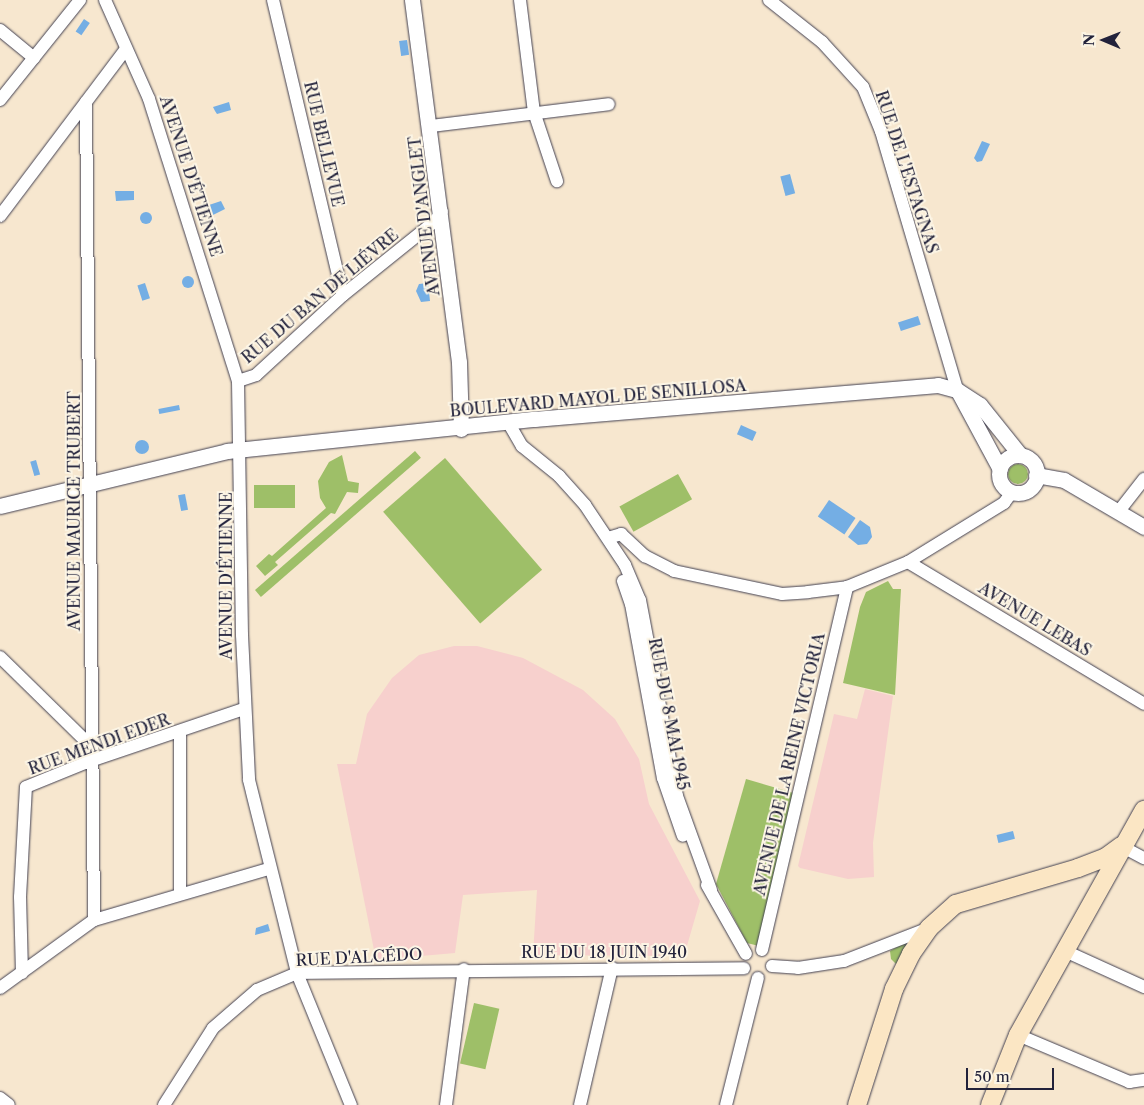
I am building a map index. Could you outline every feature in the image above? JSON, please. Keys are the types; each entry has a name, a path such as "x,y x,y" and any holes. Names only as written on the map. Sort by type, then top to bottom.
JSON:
{"main road":[{"path":"990,1105 1018,1035 1121,846 1144,810"},
{"path":"858,1105 894,989 911,954 929,928 956,904 1078,868 1106,857 1121,846"},
{"path":"1078,868 1093,876 1097,890"}],"street":[{"path":"0,100 80,0"},
{"name":"AVENUE D'ÉTIENNE","path":"105,0 149,99 238,381 241,449 244,709 249,780 268,869 297,973 351,1105"},
{"name":"RUE BELLEVUE","path":"273,0 343,295"},
{"name":"AVENUE D'ANGLET","path":"412,0 431,126 460,362 461,428"},
{"path":"520,0 534,112 558,181"},
{"name":"RUE DE L'ESTAGNAS","path":"769,0 822,42 863,87 881,131 957,390"},
{"path":"0,30 34,58"},
{"path":"0,216 126,49"},
{"name":"AVENUE MAURICE TRUBERT","path":"86,102 92,484 90,761 94,920"},
{"path":"431,126 610,104"},
{"name":"RUE DU BAN DE LIÉVRE","path":"238,381 256,375 343,295 435,222 442,211"},
{"name":"BOULEVARD MAYOL DE SENILLOSA","path":"0,506 241,449 508,422 938,385 957,390 980,405 1020,455"},
{"path":"957,390 1000,469 1002,485 1012,492 1028,490 1036,476 1034,464 1020,455 1010,457 1000,469"},
{"name":"RUE DU 8 MAI 1945","path":"508,422 522,446 559,476 585,505 608,538 631,604 666,791 699,874 711,890 746,954"},
{"path":"1036,476 1064,480 1144,527"},
{"path":"1119,511 1144,479"},
{"path":"608,538 621,534 645,556 674,571 782,594 847,587 908,562 1004,503 1012,492"},
{"name":"AVENUE LEBAS","path":"908,562 1144,704"},
{"name":"AVENUE DE LA REINE VICTORIA","path":"762,950 847,587"},
{"path":"0,657 90,745"},
{"name":"RUE MENDI EDER","path":"22,973 20,897 26,788 90,761 244,709"},
{"path":"180,731 180,893"},
{"path":"1121,846 1144,858"},
{"path":"0,988 94,920 180,893 268,869"},
{"path":"772,966 798,968 844,961 929,928"},
{"path":"754,949 762,950 771,958 772,966 767,975 758,978 749,975 744,968 746,954 754,949"},
{"path":"1065,951 1144,987"},
{"path":"580,1105 612,968"},
{"name":"RUE DU 18 JUIN 1940","path":"464,970 744,968"},
{"path":"446,1105 464,970"},
{"name":"RUE D'ALCÉDO","path":"164,1105 213,1028 257,990 297,973 464,970"},
{"path":"726,1105 758,978"},
{"path":"1018,1035 1129,1082 1144,1080"},
{"path":"0,1098 9,1105"}],"shaded area":[{"path":"454,646 477,646 523,658 583,690 615,719 639,759 649,804 700,901 684,956 533,955 537,890 463,895 455,953 376,960 337,764 356,764 367,714 392,678 419,655"},
{"path":"865,689 893,696 873,843 874,877 848,879 798,866 834,714 857,719"}],"green space":[{"path":"415,451 421,458 261,597 255,590"},
{"path":"342,455 348,481 359,483 358,493 347,492 335,514 331,513 275,562 278,565 265,576 256,566 269,554 272,556 326,508 320,498 318,481 329,462"},
{"path":"445,458 542,570 480,623 383,512"},
{"path":"1018,464 1025,467 1028,474 1025,481 1018,484 1011,481 1008,474 1011,467"},
{"path":"678,474 692,499 633,532 619,506"},
{"path":"254,485 295,485 295,508 254,508"},
{"path":"888,581 893,589 901,589 895,695 843,683 860,607 866,592"},
{"path":"746,779 797,794 759,946 747,943 716,884"},
{"path":"911,939 899,967 891,959 890,951"},
{"path":"474,1003 499,1009 485,1069 460,1063"}],"water":[{"path":"84,19 90,23 81,35 76,31"},
{"path":"407,40 409,55 401,56 399,41"},
{"path":"229,102 231,110 217,114 213,107"},
{"path":"982,141 990,144 982,161 977,162 974,158"},
{"path":"790,174 795,193 786,196 780,177"},
{"path":"115,191 134,191 134,200 116,201"},
{"path":"221,201 225,209 209,217 206,206"},
{"path":"144,212 148,212 152,218 148,224 144,224 140,220 140,216"},
{"path":"188,276 194,282 188,288 182,282"},
{"path":"145,283 150,298 142,301 137,285"},
{"path":"428,283 430,301 421,302 416,291 419,284"},
{"path":"918,316 921,325 901,331 898,322"},
{"path":"179,405 180,410 159,414 158,409"},
{"path":"741,425 757,432 752,441 737,434"},
{"path":"142,440 147,442 149,447 147,452 142,454 137,452 135,447 137,442"},
{"path":"36,460 40,474 34,476 30,462"},
{"path":"185,494 188,510 181,511 178,495"},
{"path":"829,500 856,518 844,534 818,517"},
{"path":"860,520 870,527 872,537 867,544 858,545 848,537"},
{"path":"1013,831 1015,839 998,843 997,835"},
{"path":"268,924 270,931 255,935 256,928"}]}
